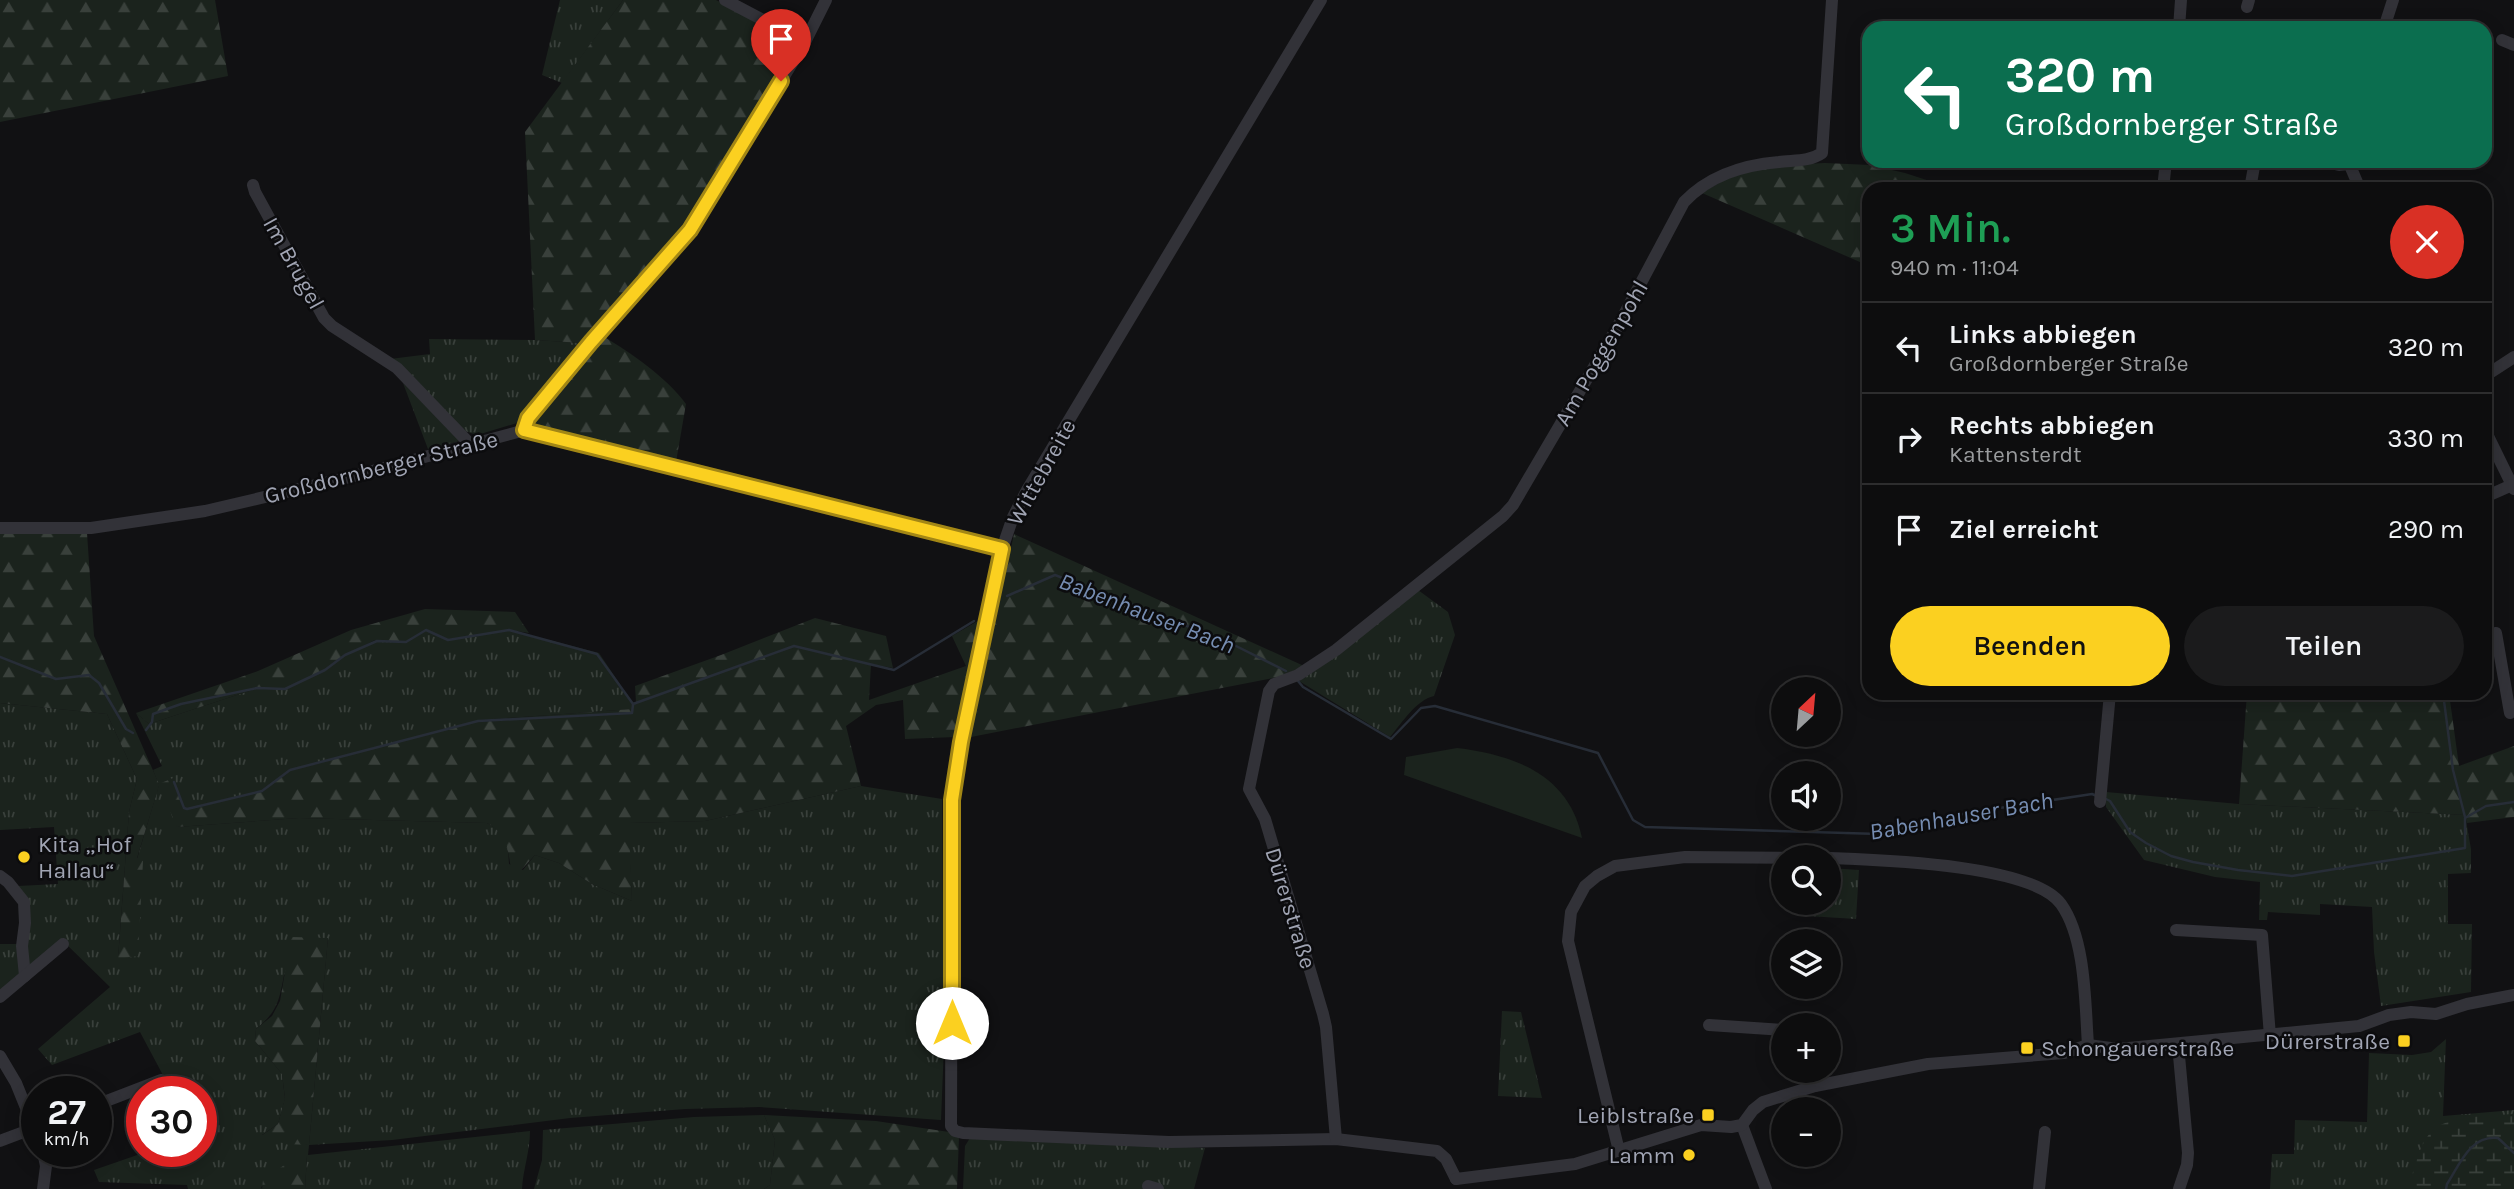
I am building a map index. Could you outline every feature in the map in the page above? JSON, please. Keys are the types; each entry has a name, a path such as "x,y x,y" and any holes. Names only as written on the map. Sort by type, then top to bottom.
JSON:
{"street":[{"path":"725,0 805,42"},
{"path":"524,430 528,418 591,342 690,230 805,42 826,0"},
{"name":"Wittebreite","path":"1321,0 1027,490 1013,517 1002,549 961,742 952,800 951,1126 955,1131 1169,1142 1336,1139"},
{"name":"Am Poggenpohl","path":"1274,684 1298,675 1336,650 1503,516 1513,505 1618,326 1685,202 1693,193 1733,170 1753,164 1806,160 1822,153 1832,0"},
{"path":"2180,21 2181,0"},
{"path":"2386,21 2393,0"},
{"name":"Im Brugel","path":"253,185 324,318 397,368 471,444"},
{"path":"2492,371 2514,357"},
{"name":"Großdornberger Straße","path":"0,528 91,528 205,511 350,477 524,430 1002,549"},
{"path":"2492,444 2513,487 2492,494"},
{"path":"2496,633 2509,682 2510,713"},
{"name":"Dürerstraße","path":"1274,684 1269,691 1249,789 1265,819 1326,1027 1336,1139"},
{"path":"2101,799 2109,700"},
{"path":"1619,1151 1568,941 1571,912 1584,886 1615,866 1634,862 1685,858 1771,858"},
{"path":"1841,858 1872,859 1977,871 2033,883 2052,895 2061,903 2074,930 2083,976 2088,1045"},
{"path":"0,876 24,902 22,946 25,976"},
{"path":"2176,930 2262,935 2270,1036"},
{"path":"0,997 63,944"},
{"path":"1336,1139 1437,1151 1446,1159 1452,1184 1575,1164 1701,1125 1742,1125 1763,1102 1815,1086 1911,1067 2064,1053 2088,1045 2118,1049 2178,1045 2359,1026 2380,1017 2411,1012 2436,1014 2467,1004 2514,995"},
{"path":"1709,1025 1771,1029"},
{"path":"2178,1045 2188,1153 2179,1189"},
{"path":"0,1056 21,1095"},
{"path":"1742,1125 1766,1189"},
{"path":"2039,1189 2045,1132"},
{"path":"0,1141 21,1135"},
{"path":"43,1189 46,1167"}],"green space":[{"path":"0,0 215,0 228,76 0,122"},
{"path":"560,0 623,0 562,83 542,75"},
{"path":"623,0 716,0 798,42 688,224 582,343 535,340 525,132"},
{"path":"1825,163 1862,165 1862,168 1883,168 1933,182 1862,182 1862,263 1702,193 1731,176 1771,166"},
{"path":"603,336 658,375 686,404 676,462 537,427 535,421"},
{"path":"429,339 582,343 517,423 477,435 465,431 390,359 430,354"},
{"path":"403,383 460,441 428,449"},
{"path":"0,532 87,533 94,636 159,784 173,778 183,808 187,809 264,791 286,772 480,720 632,709 632,703 636,702 635,686 815,618 886,636 893,668 871,664 869,700 966,666 952,636 983,618 955,737 905,739 903,700 876,705 846,726 861,786 705,821 629,823 632,901 592,884 559,863 535,855 514,878 505,841 496,829 487,823 299,818 177,827 159,786 137,858 143,861 138,956 118,959 129,812 137,779 107,714 0,703"},
{"path":"1014,534 1304,666 1279,677 971,737"},
{"path":"1418,590 1448,612 1455,635 1434,696 1415,707 1390,737 1299,681 1341,653"},
{"path":"425,609 515,612 529,633 510,630 448,639 427,630 406,642 375,640 285,689 255,689 149,724 136,713 258,671 351,630"},
{"path":"427,630 448,639 510,630 599,653 633,704 633,709 480,720 286,772 264,791 187,809 183,808 173,778 177,827 299,818 487,823 503,835 509,864 523,870 535,855 559,863 592,884 632,901 628,823 705,821 861,786 942,799 944,1045 941,1120 759,1107 685,1109 570,1118 392,1140 309,1145 308,1155 530,1131 522,1189 305,1189 307,1156 261,1187 262,1189 188,1189 187,1185 99,1182 94,1170 112,1167 112,1164 126,1159 126,1167 217,1167 217,1076 163,1076 140,1032 52,1065 38,1049 110,987 61,939 0,990 0,944 20,944 18,886 58,884 54,827 0,830 0,703 107,714 137,779 129,812 118,958 137,859 159,785 153,770 162,766 136,713 149,724 255,689 285,689 376,640 406,642","holes":["328,938 309,1145 262,1135 278,1124 285,1099 282,1074 255,1041 256,1029 276,1006 284,975"]},
{"path":"2246,700 2450,700 2459,766 2514,746 2514,817 2467,823 2465,815 2239,804"},
{"path":"1457,748 1499,756 1536,772 1565,798 1575,816 1582,838 1404,775 1406,757"},
{"path":"2106,792 2239,804 2465,815 2471,849 2471,873 2448,874 2448,924 2472,924 2471,992 2381,1006 2372,907 2320,904 2320,915 2268,912 2267,920 2259,920 2260,882 2215,877 2144,860 2106,807"},
{"path":"1841,869 1859,870 1856,919 1808,916 1841,915"},
{"path":"291,937 328,938 309,1145 287,1144 261,1136 278,1124 285,1098 282,1074 255,1041 256,1029 272,1016 280,1001"},
{"path":"1502,1011 1521,1012 1542,1098 1498,1096"},
{"path":"2446,1039 2443,1116 2514,1110 2514,1189 2270,1189 2272,1154 2294,1154 2295,1120 2367,1122 2369,1053 2412,1055 2431,1052"},
{"path":"2514,1114 2514,1189 2408,1189 2422,1145 2437,1127 2457,1120"},
{"path":"764,1115 775,1140 770,1185 764,1189 534,1189 542,1160 543,1130 694,1117"},
{"path":"764,1115 876,1121 949,1132 959,1137 957,1189 764,1189 770,1185 775,1140"},
{"path":"970,1138 1205,1148 1194,1189 963,1189 965,1146"},
{"path":"307,1155 305,1189 262,1189 263,1180 290,1162"}],"waterway":[{"name":"Babenhauser Bach","path":"1007,596 1055,575 1226,641 1286,671"},
{"name":"Babenhauser Bach","path":"633,704 794,646 894,670 974,621"},
{"name":"Babenhauser Bach","path":"146,730 152,722 153,714 181,704 257,688 285,689 325,670 345,655 377,641 406,642 426,630 448,640 509,630 597,654 633,704"},
{"name":"Babenhauser Bach","path":"0,657 56,679 89,675 99,683 126,729 133,733"},
{"name":"Babenhauser Bach","path":"1298,681 1303,687 1391,739 1421,708 1435,706 1598,753 1633,820 1645,827 1879,834 1967,813 2092,794 2097,796"},
{"path":"2444,700 2453,770 2465,817"},
{"path":"174,782 184,808 187,809 262,791 290,770 478,721 632,713 633,705"},
{"name":"Babenhauser Bach","path":"2106,799 2130,832 2171,856 2238,870 2292,876 2465,848 2465,818 2486,806 2514,802"},
{"path":"2446,1189 2461,1160 2480,1141 2498,1138 2514,1153"}],"place":[{"name":"Kita „Hof Hallau“","path":"24,857"},
{"name":"Dürerstraße","path":"2404,1041"},
{"name":"Schongauerstraße","path":"2027,1048"},
{"name":"Leiblstraße","path":"1708,1115"},
{"name":"Lamm","path":"1689,1155"}],"route":[{"path":"781,81 690,230 591,342 528,418 524,430 529,429 1002,549 961,742 952,800 952,1023"}]}
